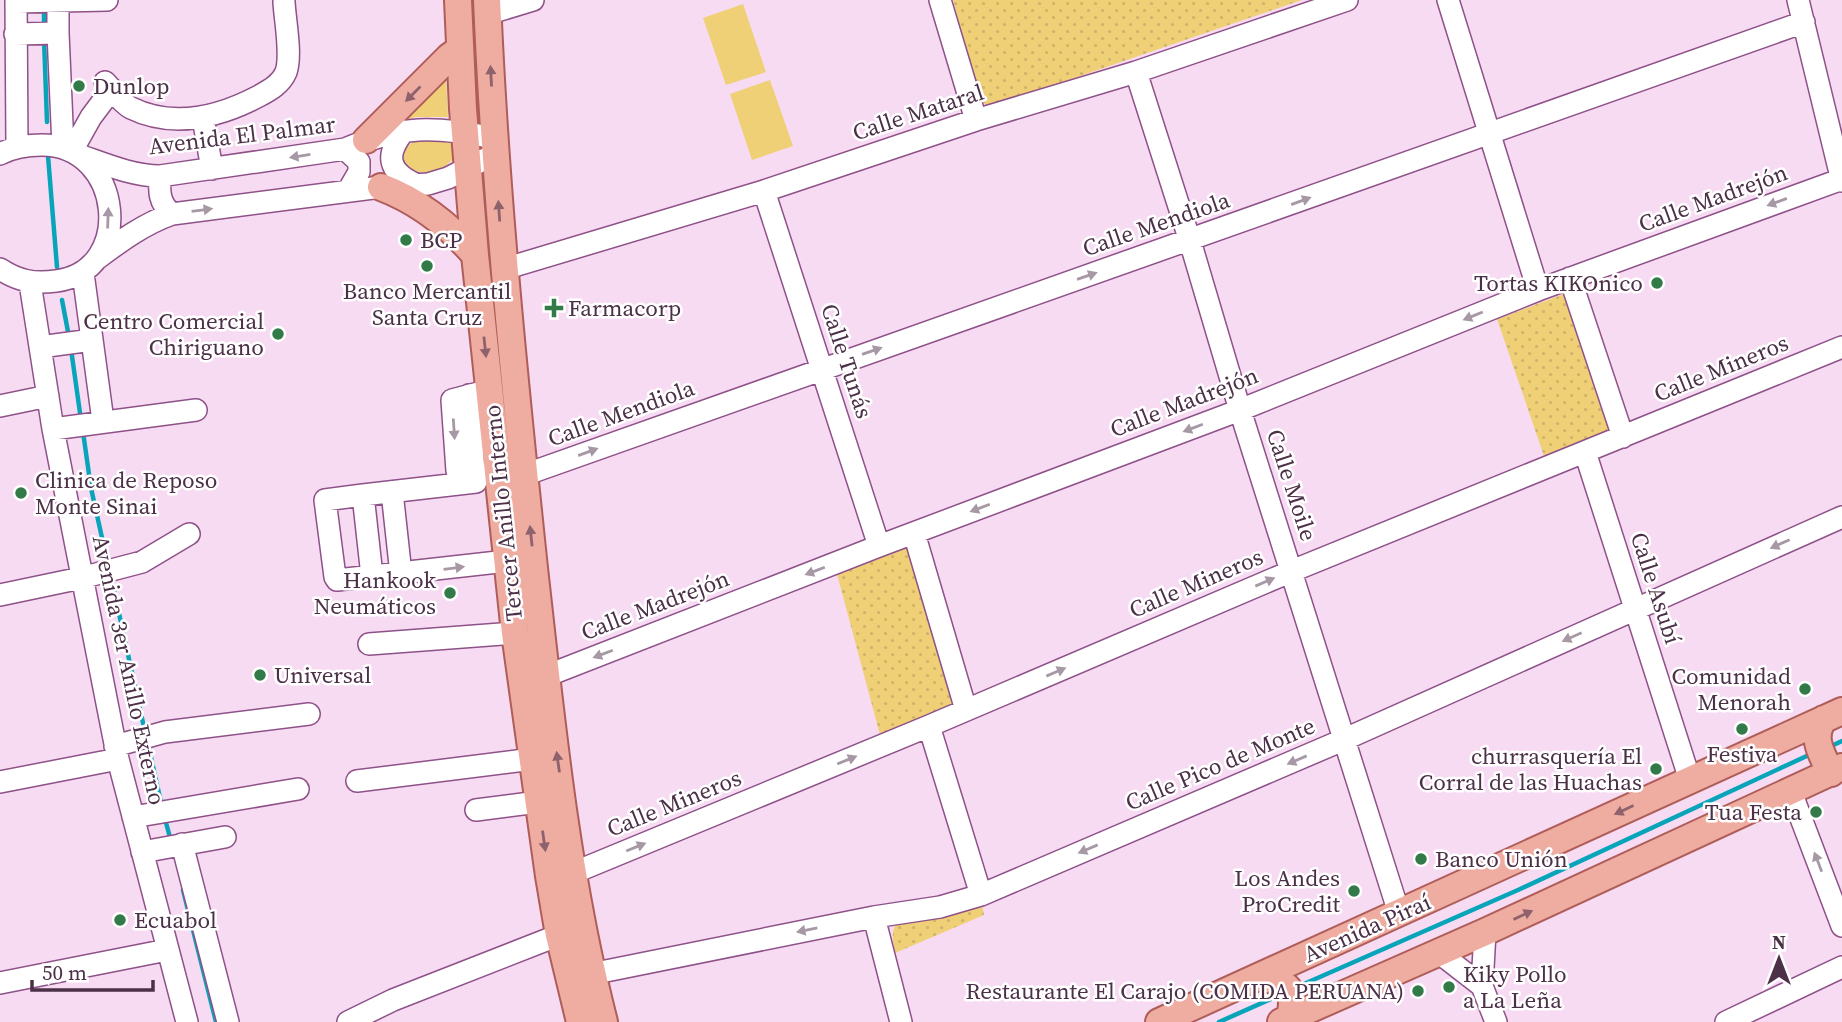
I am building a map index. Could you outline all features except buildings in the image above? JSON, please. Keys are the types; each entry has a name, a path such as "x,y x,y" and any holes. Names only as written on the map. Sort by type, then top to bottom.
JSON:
{"main road":[{"name":"Tercer Anillo Interno","path":"458,0 475,255 480,393 546,676 561,874 580,1022"},
{"name":"Tercer Anillo Interno","path":"483,4 504,269 499,475 515,633 538,802 561,874"},
{"path":"356,145 460,49"},
{"path":"381,187 421,206 464,242 475,255"},
{"name":"Avenida Piraí","path":"1159,1022 1282,971 1399,913 1690,780 1830,746"},
{"name":"Avenida Piraí","path":"1300,1009 1485,932 1791,792 1830,746"},
{"name":"Tercer Anillo Interno","path":"570,930 592,974 604,1022"},
{"path":"1282,971 1295,979 1297,988 1303,995 1300,1009"}],"street":[{"path":"19,1 107,0"},
{"path":"483,4 533,0"},
{"path":"940,0 976,120"},
{"name":"Calle Mataral","path":"504,269 764,191 976,120 1136,72 1347,0"},
{"path":"1448,0 1538,290"},
{"path":"1798,0 1842,180"},
{"path":"19,1 39,34 71,151 96,171 107,192 110,215 107,238 90,266"},
{"path":"8,151 39,34 55,1"},
{"path":"71,151 108,85 129,107 162,119 203,118 239,106 276,86 286,72 288,59 284,2"},
{"name":"Calle Mendiola","path":"372,576 335,579 325,501 327,499 499,475 821,369 1190,241 1804,22"},
{"name":"Calle Moile","path":"1136,72 1399,913"},
{"path":"203,118 212,169"},
{"name":"Avenida El Palmar","path":"8,151 32,145 71,151 128,171 160,176 356,145 404,131 432,128 465,132 495,146"},
{"path":"404,131 391,151 390,159 399,174 416,185"},
{"path":"348,191 359,172 356,145"},
{"path":"0,269 30,283 67,279 90,266 129,234 172,214 381,187 428,184 468,168 495,146"},
{"path":"160,176 161,201 172,214"},
{"name":"Calle Madrejón","path":"546,676 879,546 1240,410 1538,290 1842,180"},
{"name":"Calle Tunás","path":"764,191 879,546"},
{"name":"Avenida 3er Anillo Externo","path":"90,266 48,396 58,428 89,576 121,749 141,816 165,848 167,950 187,1022"},
{"path":"1570,278 1623,437"},
{"name":"Avenida 3er Anillo Externo","path":"30,283 65,343 96,422"},
{"name":"Calle Mineros","path":"561,874 929,726 1292,571 1842,347"},
{"path":"480,393 453,399 452,402 457,473 499,475"},
{"path":"0,406 48,396"},
{"path":"58,428 196,410"},
{"name":"Calle Asubí","path":"1585,452 1690,780"},
{"path":"392,492 401,574"},
{"path":"363,495 372,576 507,561"},
{"name":"Calle Pico de Monte","path":"592,974 874,917 940,907 981,895 1343,740 1842,517"},
{"path":"914,533 966,710"},
{"path":"0,595 142,562 189,534"},
{"path":"369,644 515,633 524,660 533,670 546,676 537,684 531,695 527,720"},
{"path":"0,782 121,749 155,735 309,714"},
{"path":"929,726 981,895"},
{"path":"357,781 533,759"},
{"path":"141,816 298,789"},
{"path":"1791,792 1842,926"},
{"path":"477,810 538,802"},
{"path":"225,836 165,848 228,1022"},
{"path":"874,917 901,1022"},
{"path":"348,1022 393,1000 570,930"},
{"path":"1485,932 1482,986 1496,1022"},
{"path":"0,983 167,950"},
{"path":"1438,952 1482,986"},
{"path":"1726,1022 1842,967"}],"shaded area":[{"path":"953,0 1302,0 993,106 986,106 977,94"},
{"path":"743,4 766,72 726,85 703,18"},
{"path":"446,77 448,117 416,117 403,121"},
{"path":"770,80 793,146 752,160 730,94"},
{"path":"423,138 439,139 452,144 454,158 442,168 429,173 409,167 403,162 405,149"},
{"path":"1569,292 1614,432 1545,459 1497,319"},
{"path":"911,545 958,703 880,735 837,574"},
{"path":"982,904 984,915 895,953 893,933 898,921"}],"waterway":[{"path":"44,7 44,27"},
{"path":"44,39 47,122"},
{"path":"48,156 57,267"},
{"path":"62,300 69,337"},
{"path":"71,349 81,420"},
{"path":"83,432 91,488 108,565"},
{"path":"111,577 145,732"},
{"path":"1827,748 1842,741"},
{"path":"148,744 162,807"},
{"path":"1297,987 1518,890 1811,754"},
{"path":"165,819 171,841"},
{"path":"183,890 216,1022"},
{"path":"1219,1022 1282,994"}],"place":[{"name":"Dunlop","path":"79,86"},
{"name":"BCP","path":"406,240"},
{"name":"Banco Mercantil Santa Cruz","path":"427,266"},
{"name":"Tortas KIKOnico","path":"1657,283"},
{"name":"Farmacorp","path":"554,308"},
{"name":"Centro Comercial Chiriguano","path":"278,334"},
{"name":"Clinica de Reposo Monte Sinai","path":"21,493"},
{"name":"Hankook Neumáticos","path":"450,593"},
{"name":"Universal","path":"260,675"},
{"name":"Comunidad Menorah","path":"1805,689"},
{"name":"Festiva","path":"1742,729"},
{"name":"churrasquería El Corral de las Huachas","path":"1656,769"},
{"name":"Tua Festa","path":"1816,812"},
{"name":"Banco Unión","path":"1421,859"},
{"name":"Los Andes ProCredit","path":"1354,891"},
{"name":"Ecuabol","path":"120,920"},
{"name":"Kiky Pollo a La Leña","path":"1449,987"},
{"name":"Restaurante El Carajo (COMIDA PERUANA)","path":"1418,991"}]}
